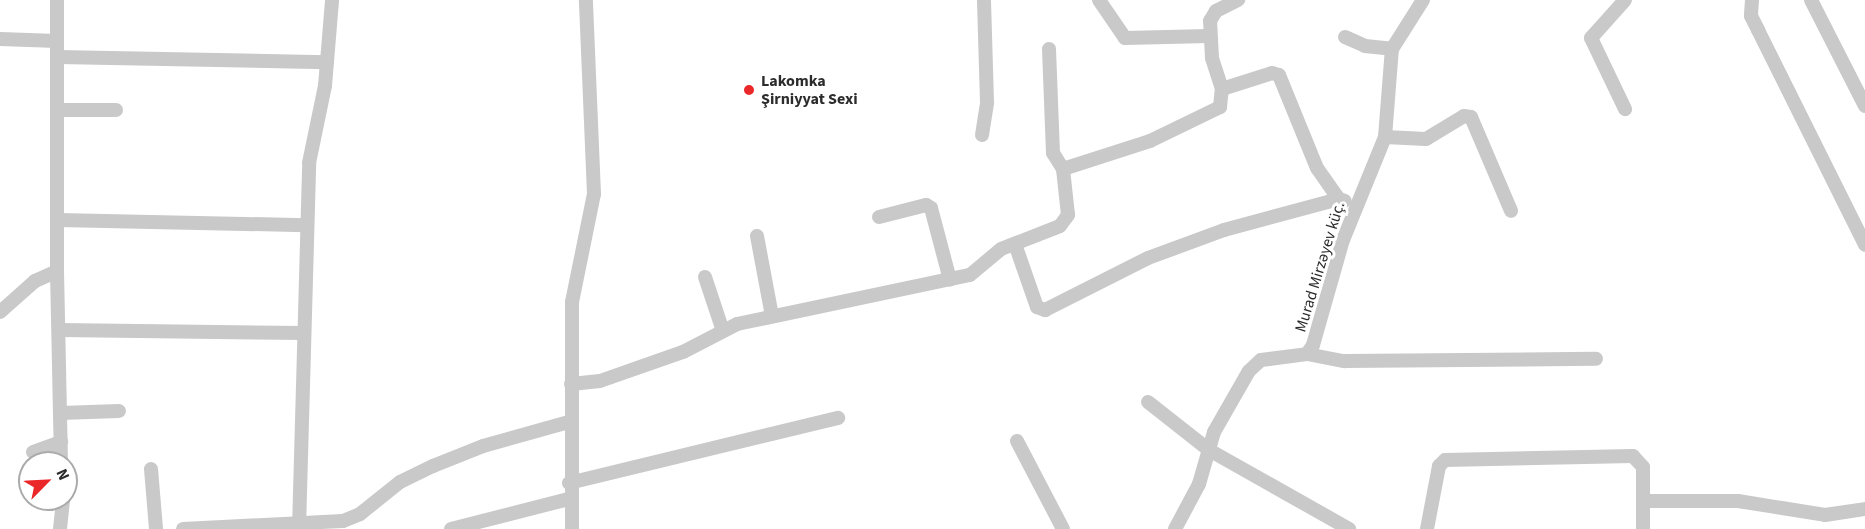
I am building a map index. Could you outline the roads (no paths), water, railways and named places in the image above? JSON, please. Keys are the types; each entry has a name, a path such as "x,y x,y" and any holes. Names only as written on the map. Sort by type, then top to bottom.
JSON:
{"street":[{"path":"57,0 57,271 61,451"},
{"path":"298,527 309,163 327,62 332,0"},
{"path":"572,529 569,499 569,422 574,281 594,194 586,0"},
{"path":"982,135 987,102 984,0"},
{"path":"1099,0 1125,38 1209,36"},
{"path":"1063,169 1141,144 1215,111 1222,100 1222,89 1209,36 1210,21 1216,12 1238,0"},
{"name":"Murad Mirzəyev küç.","path":"1175,529 1199,484 1214,432 1249,371 1262,360 1307,354 1313,345 1356,204 1385,137 1392,49 1422,0"},
{"path":"1625,0 1591,38 1625,109"},
{"path":"1752,0 1752,16 1758,30 1865,245"},
{"path":"1811,0 1864,100"},
{"path":"1345,37 1365,46 1392,49"},
{"path":"0,39 57,41"},
{"path":"571,384 600,381 683,352 723,330 772,316 950,280 978,272 992,255 1066,221 1063,169 1053,153 1049,49"},
{"path":"58,57 327,62"},
{"path":"1222,89 1272,73 1279,75 1317,168 1339,199"},
{"path":"58,110 116,110"},
{"path":"1385,137 1425,139 1464,116 1471,117 1510,211"},
{"path":"1015,243 1037,307 1045,310 1148,258 1224,230 1339,199 1356,204"},
{"path":"879,217 927,205 931,208 950,280"},
{"path":"58,220 306,225"},
{"path":"757,236 772,316"},
{"path":"0,312 35,280 57,271"},
{"path":"705,277 723,330"},
{"path":"59,330 303,333"},
{"path":"1307,354 1344,362 1596,359"},
{"path":"1149,402 1209,450 1349,529"},
{"path":"60,413 119,411"},
{"path":"569,483 838,418"},
{"path":"183,529 355,524 400,482 433,466 483,446 569,422"},
{"path":"1017,441 1063,529"},
{"path":"36,451 61,442"},
{"path":"1428,529 1439,466 1453,458 1633,456 1643,467 1643,529"},
{"path":"151,469 156,529"},
{"path":"451,529 569,499"},
{"path":"1643,501 1738,501 1825,515 1865,509"},
{"path":"60,529 62,511"}],"place":[{"name":"Lakomka Şirniyyat Sexi","path":"749,90"}]}
